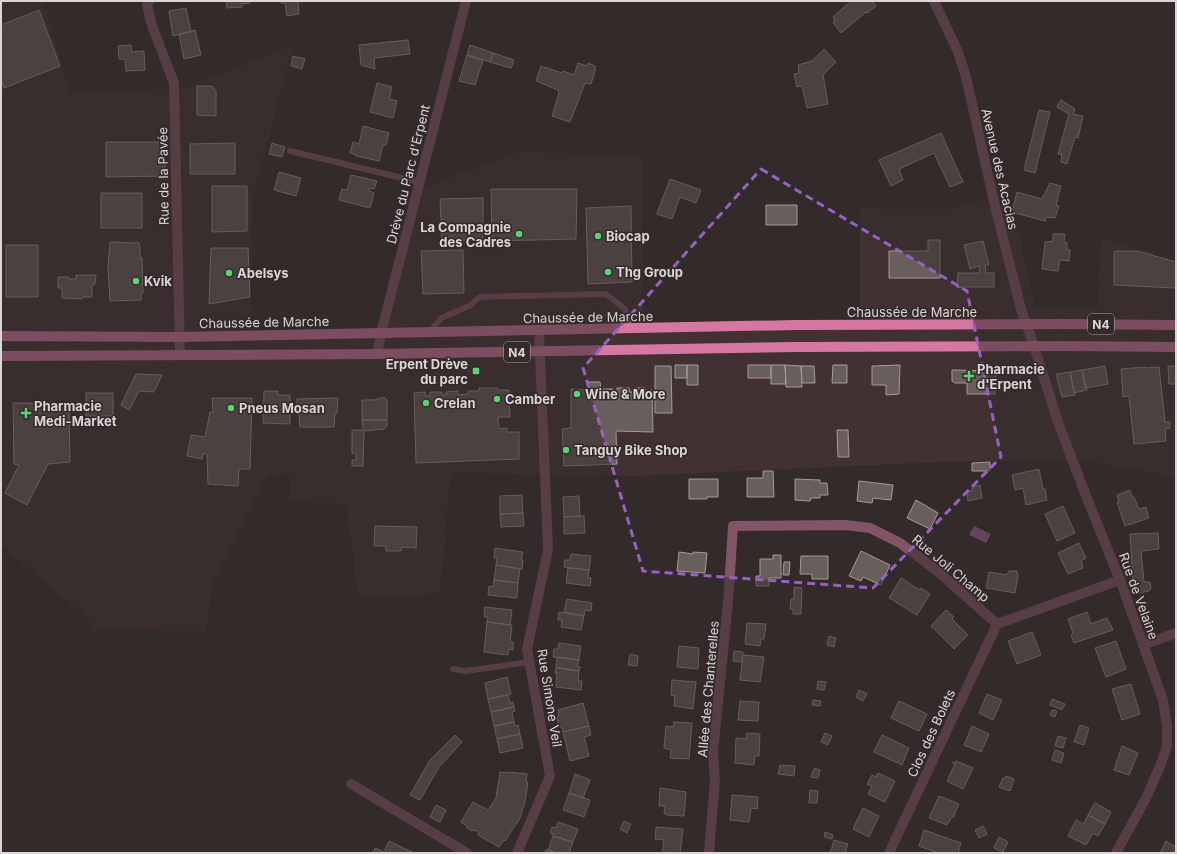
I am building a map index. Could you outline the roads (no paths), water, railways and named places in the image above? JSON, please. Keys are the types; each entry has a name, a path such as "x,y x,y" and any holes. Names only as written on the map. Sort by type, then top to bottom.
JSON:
{"main road":[{"name":"Chaussée de Marche","path":"1,336 180,337 804,325 1176,325"},
{"name":"N4","path":"1,356 540,352 797,346 1176,347"}],"street":[{"name":"Rue de la Pavée","path":"149,1 147,4 151,23 174,83 180,355"},
{"name":"Drève du Parc d'Erpent","path":"377,354 419,182 466,1"},
{"name":"Avenue des Acacias","path":"934,1 958,52 966,77 995,206 1026,324 1034,346"},
{"name":"Rue Simone Veil","path":"517,853 550,776 527,649 548,550 540,331"},
{"name":"Rue de Velaine","path":"1034,346 1059,425 1120,580 1163,700 1167,727 1167,746 1146,798 1116,853"},
{"name":"Rue Joli Champ","path":"733,526 845,525 870,528 900,543 936,570 997,624"},
{"name":"Allée des Chanterelles","path":"709,853 715,780 714,752 728,603 733,526"},
{"path":"997,624 1120,580"},
{"name":"Clos des Bolets","path":"889,853 997,624"},
{"path":"1143,645 1176,633"},
{"path":"351,784 466,853"}],"lane":[{"path":"290,151 419,182"},
{"path":"430,332 440,318 469,306 480,296 598,294 606,294 625,309 630,329"},
{"path":"453,669 465,671 530,662"}],"place":[{"name":"La Compagnie des Cadres","path":"519,234"},
{"name":"Biocap","path":"598,236"},
{"name":"Thg Group","path":"608,272"},
{"name":"Abelsys","path":"229,273"},
{"name":"Kvik","path":"136,281"},
{"name":"Erpent Drève du parc","path":"476,371"},
{"name":"Pharmacie d'Erpent","path":"969,376"},
{"name":"Wine & More","path":"577,394"},
{"name":"Camber","path":"497,399"},
{"name":"Crelan","path":"426,403"},
{"name":"Pneus Mosan","path":"231,408"},
{"name":"Pharmacie Medi-Market","path":"26,413"},
{"name":"Tanguy Bike Shop","path":"566,450"}]}
